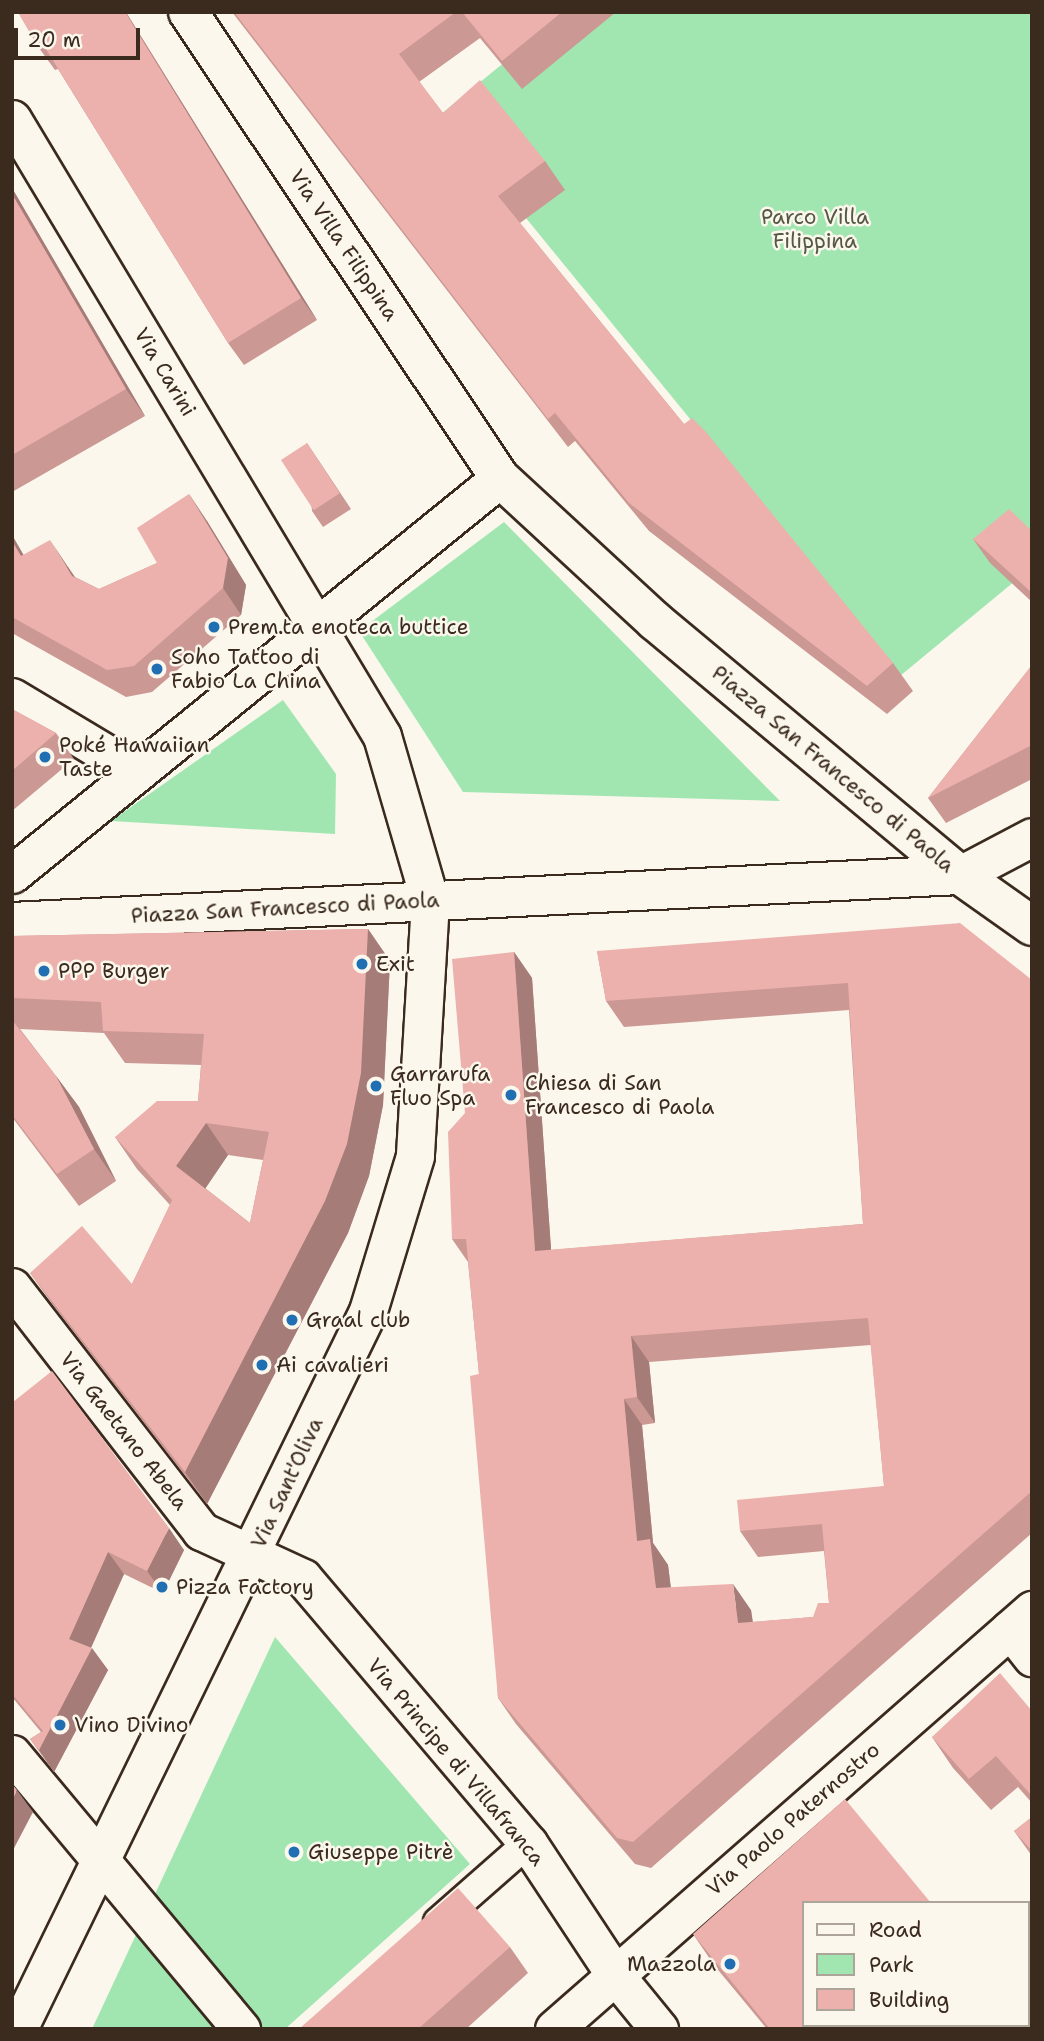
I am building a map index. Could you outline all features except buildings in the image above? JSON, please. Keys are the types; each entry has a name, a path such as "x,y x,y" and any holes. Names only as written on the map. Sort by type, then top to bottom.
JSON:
{"street":[{"name":"Via Villa Filippina","path":"188,12 500,478"},
{"name":"Via Carini","path":"12,119 318,625 382,736 430,901"},
{"path":"12,874 500,478"},
{"name":"Piazza San Francesco di Paola","path":"500,478 655,621 960,875"},
{"path":"12,696 137,772"},
{"path":"1032,837 960,875 1032,926"},
{"name":"Piazza San Francesco di Paola","path":"12,922 960,875"},
{"name":"Via Sant'Oliva","path":"18,2029 253,1555 369,1311 415,1156 430,901"},
{"name":"Via Gaetano Abela","path":"12,1287 201,1531 253,1555"},
{"name":"Via Principe di Villafranca","path":"253,1555 303,1578 528,1843 615,1975 659,2029"},
{"name":"Via Paolo Paternostro","path":"554,2029 1025,1632"},
{"path":"12,1754 241,2029"},
{"path":"413,1944 528,1843"}],"green space":[{"name":"Parco Villa Filippina","path":"566,12 1032,12 1032,567 900,676 441,114"},
{"path":"504,522 780,801 463,792 359,631"},
{"path":"283,700 336,774 335,834 111,821"},
{"path":"275,1637 470,1864 285,2029 92,2029"}],"place":[{"name":"Prem.ta enoteca buttice","path":"214,627"},
{"name":"Soho Tattoo di Fabio La China","path":"157,669"},
{"name":"Poké Hawaiian Taste","path":"45,757"},
{"name":"Exit","path":"362,964"},
{"name":"PPP Burger","path":"44,971"},
{"name":"Garrarufa Fluo Spa","path":"376,1086"},
{"name":"Chiesa di San Francesco di Paola","path":"511,1095"},
{"name":"Graal club","path":"292,1320"},
{"name":"Ai cavalieri","path":"262,1365"},
{"name":"Pizza Factory","path":"162,1587"},
{"name":"Vino Divino","path":"60,1725"},
{"name":"Giuseppe Pitrè","path":"294,1852"},
{"name":"Mazzola","path":"730,1964"}]}
